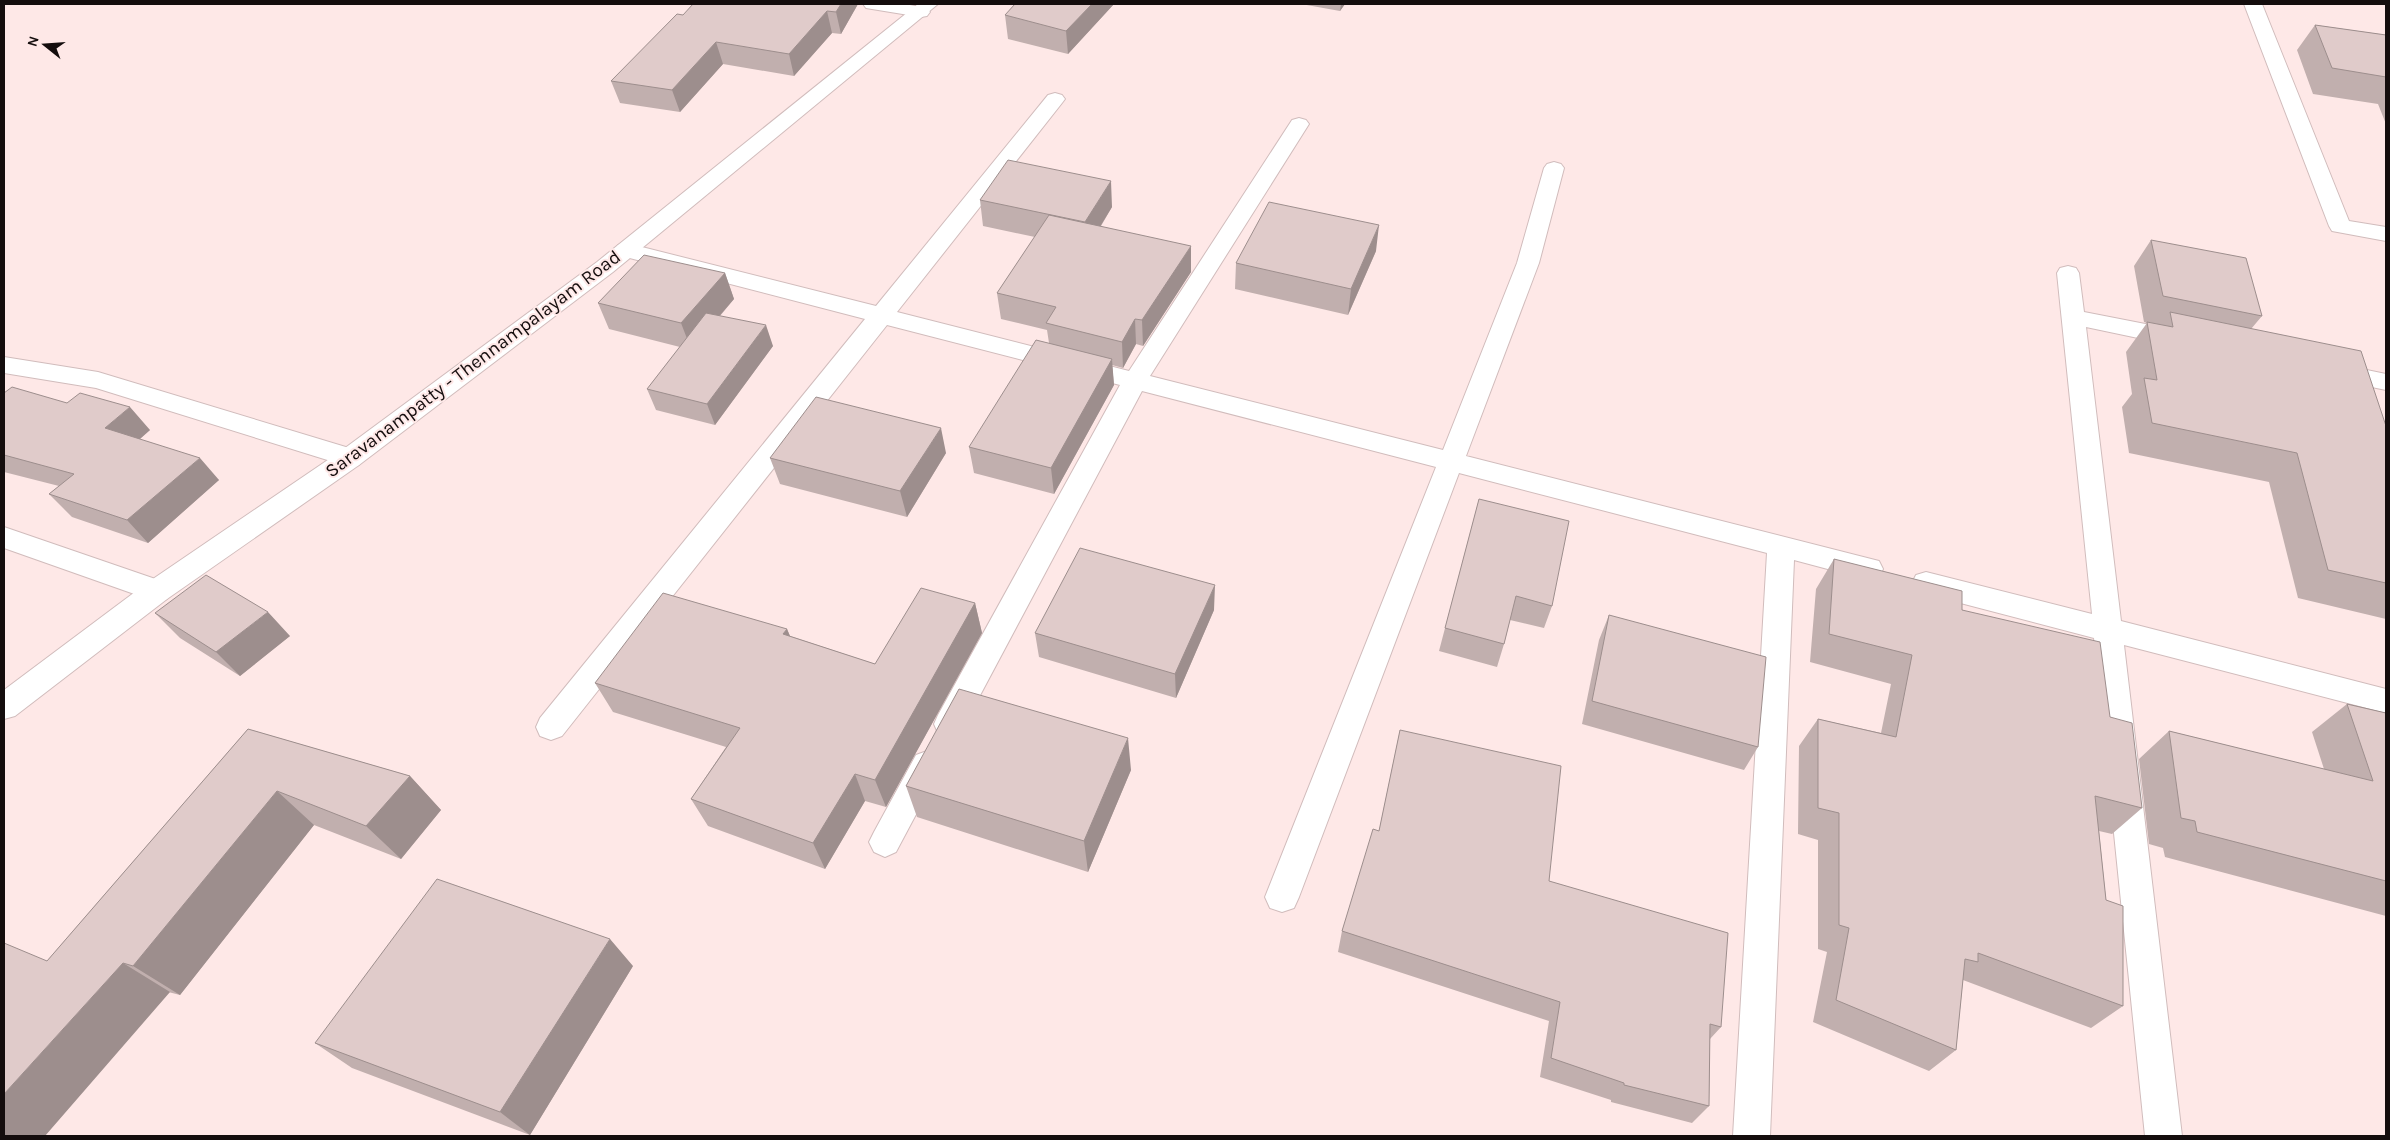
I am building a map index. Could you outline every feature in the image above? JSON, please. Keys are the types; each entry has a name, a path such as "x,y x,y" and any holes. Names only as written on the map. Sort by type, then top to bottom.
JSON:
{"street":[{"path":"872,4 925,8"},
{"path":"2253,4 2340,226 2386,234"},
{"name":"Saravanampatty - Thennampalayam Road","path":"4,707 157,591 350,458 626,250 925,8"},
{"path":"551,727 1055,99"},
{"path":"885,842 1135,381 1299,124"},
{"path":"1282,897 1528,263 1554,168"},
{"path":"626,250 2386,701"},
{"path":"2068,273 2164,1136"},
{"path":"2072,317 2196,343"},
{"path":"4,365 98,380 350,458"},
{"path":"2310,366 2386,382"},
{"path":"4,536 157,591"},
{"path":"1752,1136 1782,547"}],"building":[{"path":"693,4 841,4 836,12 827,11 789,54 716,42 672,90 611,81 677,14 683,15"},
{"path":"1015,4 1092,4 1066,31 1005,15"},
{"path":"2315,25 2386,35 2386,77 2332,68"},
{"path":"1008,160 1111,181 1085,222 980,200"},
{"path":"1269,202 1379,225 1351,289 1236,263"},
{"path":"1049,215 1191,246 1142,320 1135,319 1122,342 1046,323 1056,307 997,293"},
{"path":"2151,240 2246,258 2262,316 2163,296"},
{"path":"644,255 725,273 681,323 598,303"},
{"path":"2170,312 2361,351 2386,426 2386,583 2328,570 2297,453 2152,423 2144,378 2157,380 2147,322 2173,327"},
{"path":"706,313 766,325 707,404 647,389"},
{"path":"1036,340 1112,359 1051,468 969,447"},
{"path":"12,387 67,403 80,393 130,407 105,428 200,458 127,520 49,494 74,474 4,455 4,393"},
{"path":"816,397 941,428 900,491 770,458"},
{"path":"1479,499 1569,521 1552,606 1516,596 1504,644 1445,628"},
{"path":"1080,548 1215,585 1175,674 1035,633"},
{"path":"1834,559 1962,591 1962,610 2100,642 2110,717 2132,723 2142,808 2095,796 2106,900 2123,906 2123,1006 1978,953 1978,962 1965,959 1956,1050 1836,1000 1849,928 1839,925 1839,813 1818,808 1818,719 1896,737 1912,655 1829,634"},
{"path":"206,575 268,612 216,652 155,613"},
{"path":"921,588 975,603 875,780 855,774 813,843 691,799 740,728 595,683 663,593 787,629 783,634 875,664"},
{"path":"1609,615 1766,657 1758,747 1592,701"},
{"path":"959,689 1128,738 1084,841 906,786"},
{"path":"2347,704 2386,713 2386,881 2197,832 2195,821 2181,818 2169,731 2373,781"},
{"path":"248,729 410,776 366,826 277,791 133,966 123,963 4,1094 4,943 47,961"},
{"path":"1400,730 1561,766 1549,881 1728,933 1721,1027 1710,1024 1709,1106 1624,1085 1624,1083 1551,1058 1560,1002 1342,931 1373,829 1379,831"},
{"path":"437,879 610,939 500,1112 315,1043"}]}
